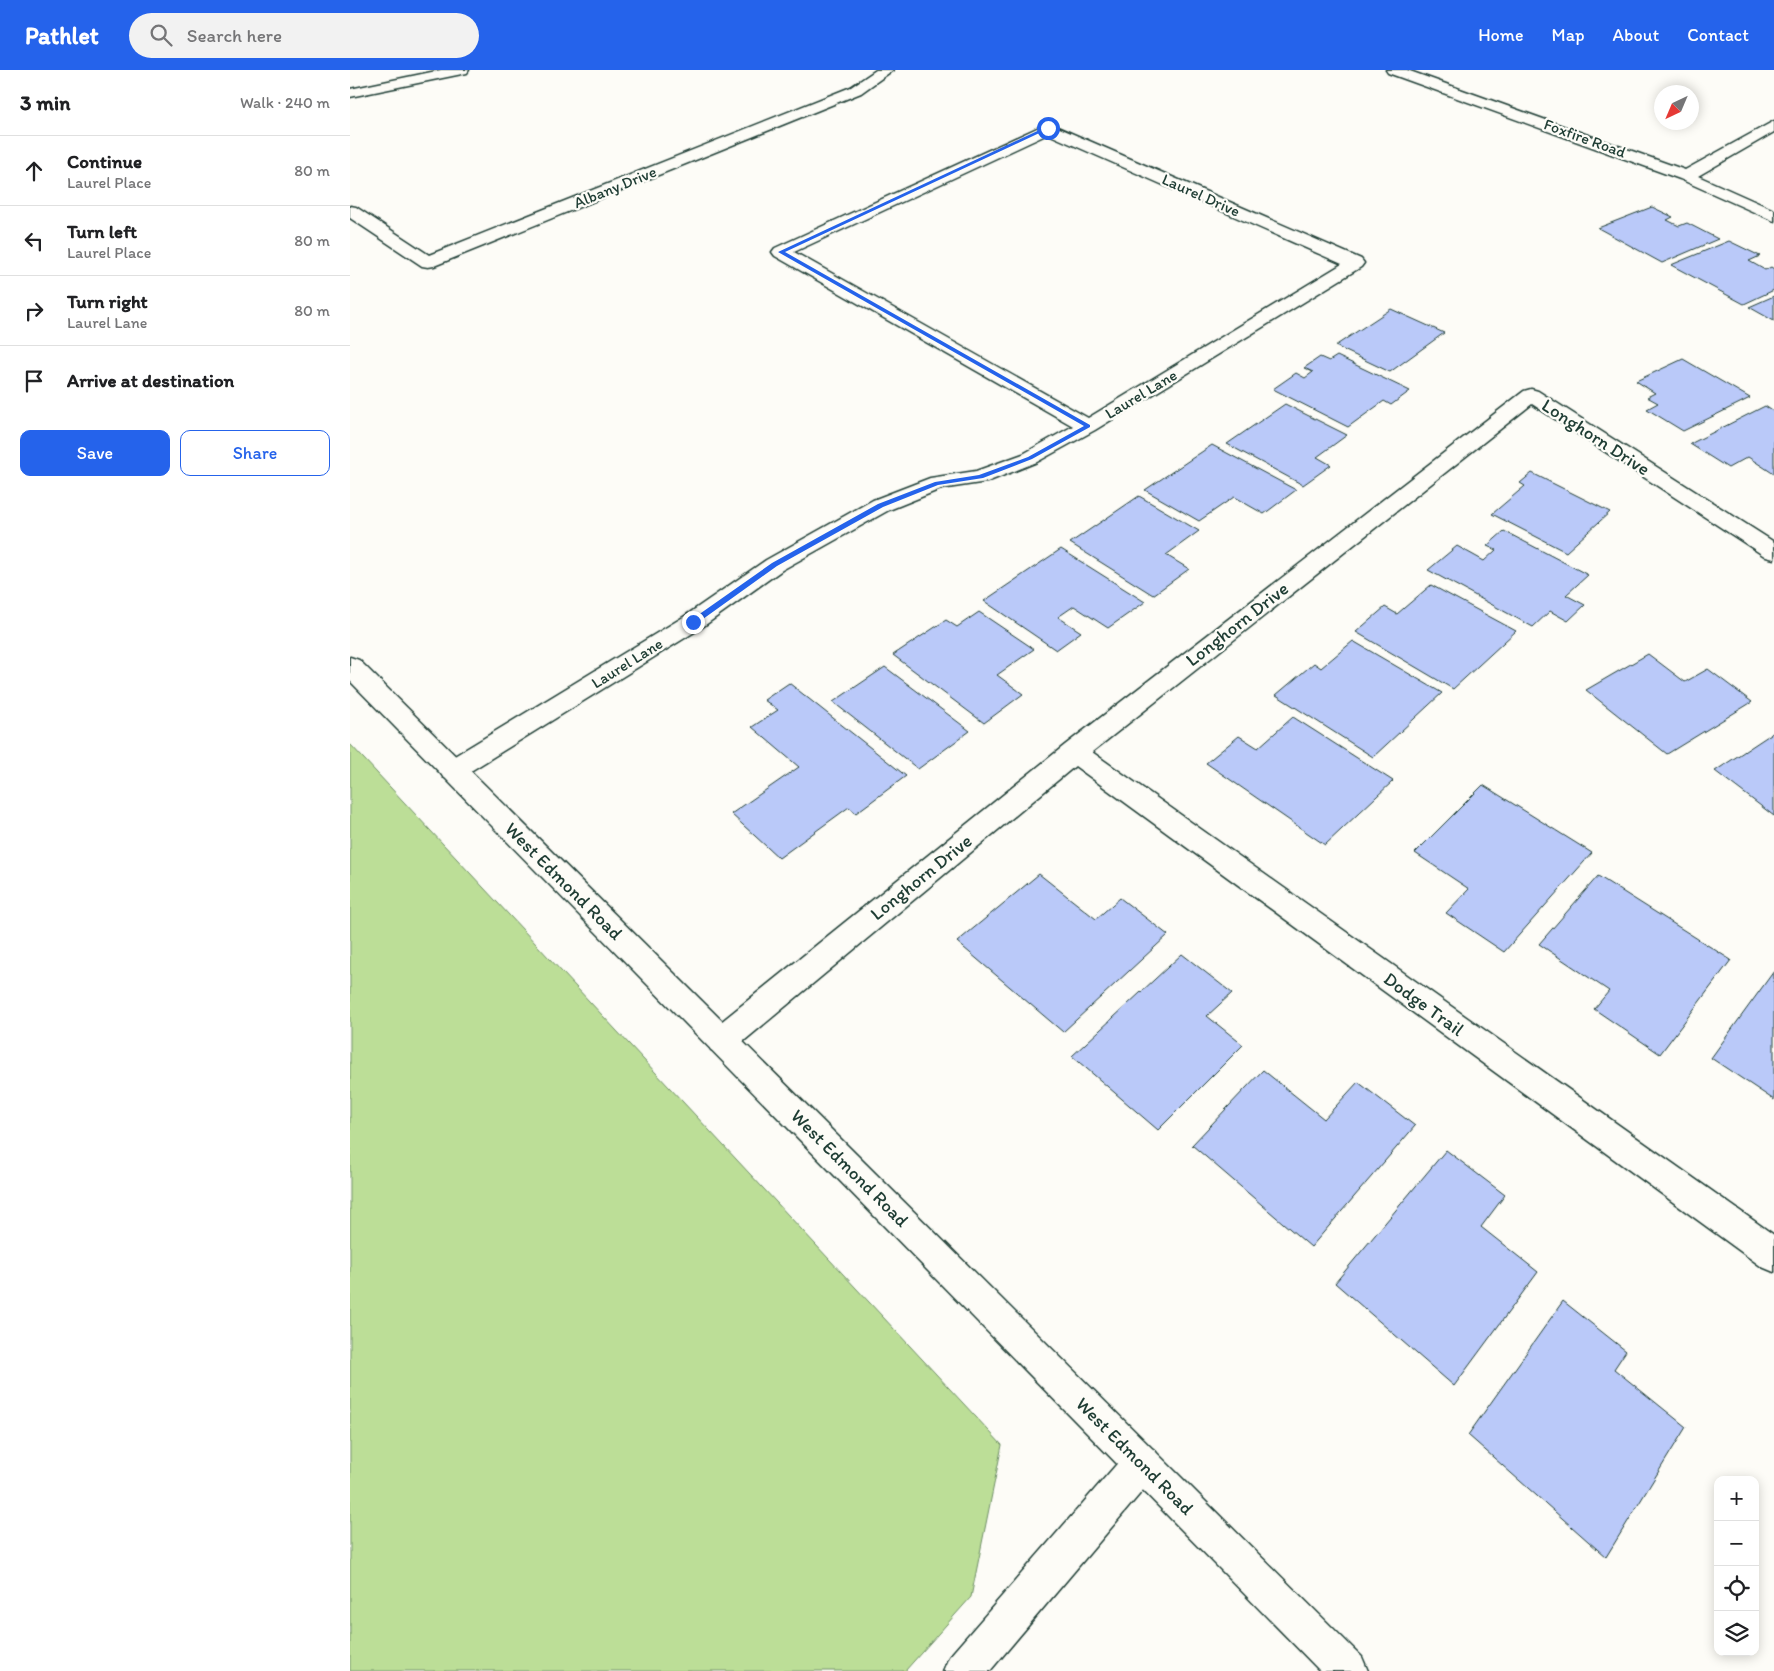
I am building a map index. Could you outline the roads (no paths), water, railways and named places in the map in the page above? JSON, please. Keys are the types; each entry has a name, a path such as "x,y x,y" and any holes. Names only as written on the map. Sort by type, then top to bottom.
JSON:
{"street":[{"path":"350,93 462,70"},
{"name":"Albany Drive","path":"350,210 428,262 856,90 886,70"},
{"name":"Foxfire Road","path":"1393,70 1686,176 1774,216"},
{"path":"1686,176 1774,126"},
{"name":"Laurel Drive","path":"1088,426 781,252 1048,128 1355,263"},
{"name":"Laurel Lane","path":"452,770 693,622 774,565 881,505 937,484 980,477 1030,458 1088,426 1355,263"},
{"name":"Longhorn Drive","path":"722,1040 1074,752 1531,395 1774,552"},
{"name":"West Edmond Road","path":"350,666 1348,1671"},
{"name":"Dodge Trail","path":"1074,752 1774,1255"},
{"path":"963,1671 1142,1463"}]}
